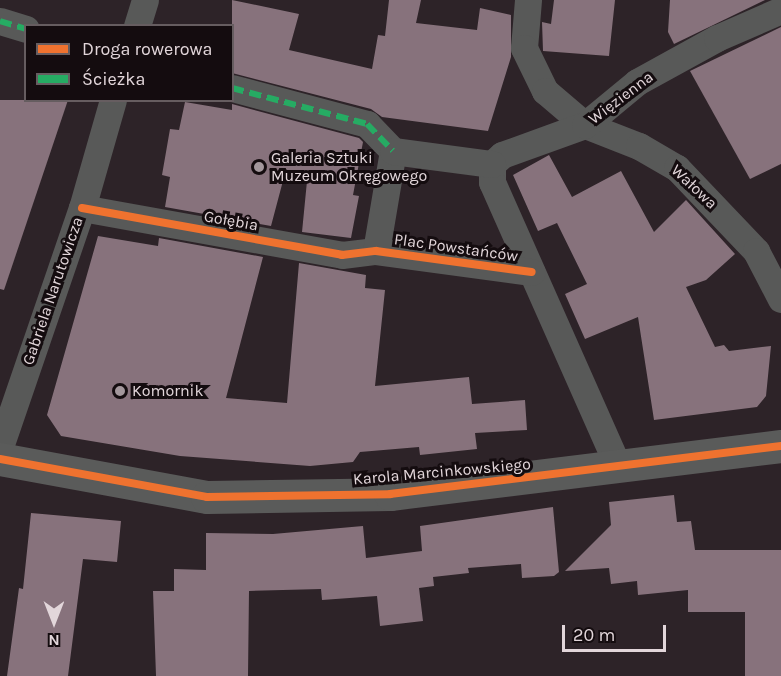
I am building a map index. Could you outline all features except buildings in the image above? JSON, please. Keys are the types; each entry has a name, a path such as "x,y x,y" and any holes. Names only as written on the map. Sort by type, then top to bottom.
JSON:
{"street":[{"path":"138,24 145,0"},
{"name":"Wałowa","path":"528,0 524,48 545,91 585,125 639,146 677,168 756,251 781,299"},
{"name":"Więzienna","path":"492,164 502,155 585,125 637,82 661,67 781,10"},
{"path":"0,21 24,28"},
{"path":"234,89 367,124 393,151 492,164"},
{"name":"Gabriela Narutowicza","path":"0,447 82,208 112,102"},
{"name":"Plac Powstańców","path":"393,151 376,251 532,272"},
{"name":"Plac Powstańców","path":"492,164 492,182 618,467"},
{"name":"Gołębia","path":"82,208 342,255 376,251"},
{"name":"Karola Marcinkowskiego","path":"0,459 207,496 390,494 781,446"}],"marked path":[{"path":"0,21 24,28"},
{"path":"234,89 367,124 393,151"}],"cycle path":[{"path":"82,208 342,255 376,251 532,272"},
{"path":"0,459 207,497 390,494 781,446"}],"place":[{"name":"Galeria Sztuki Muzeum Okręgowego","path":"259,167"},
{"name":"Komornik","path":"120,391"}]}
